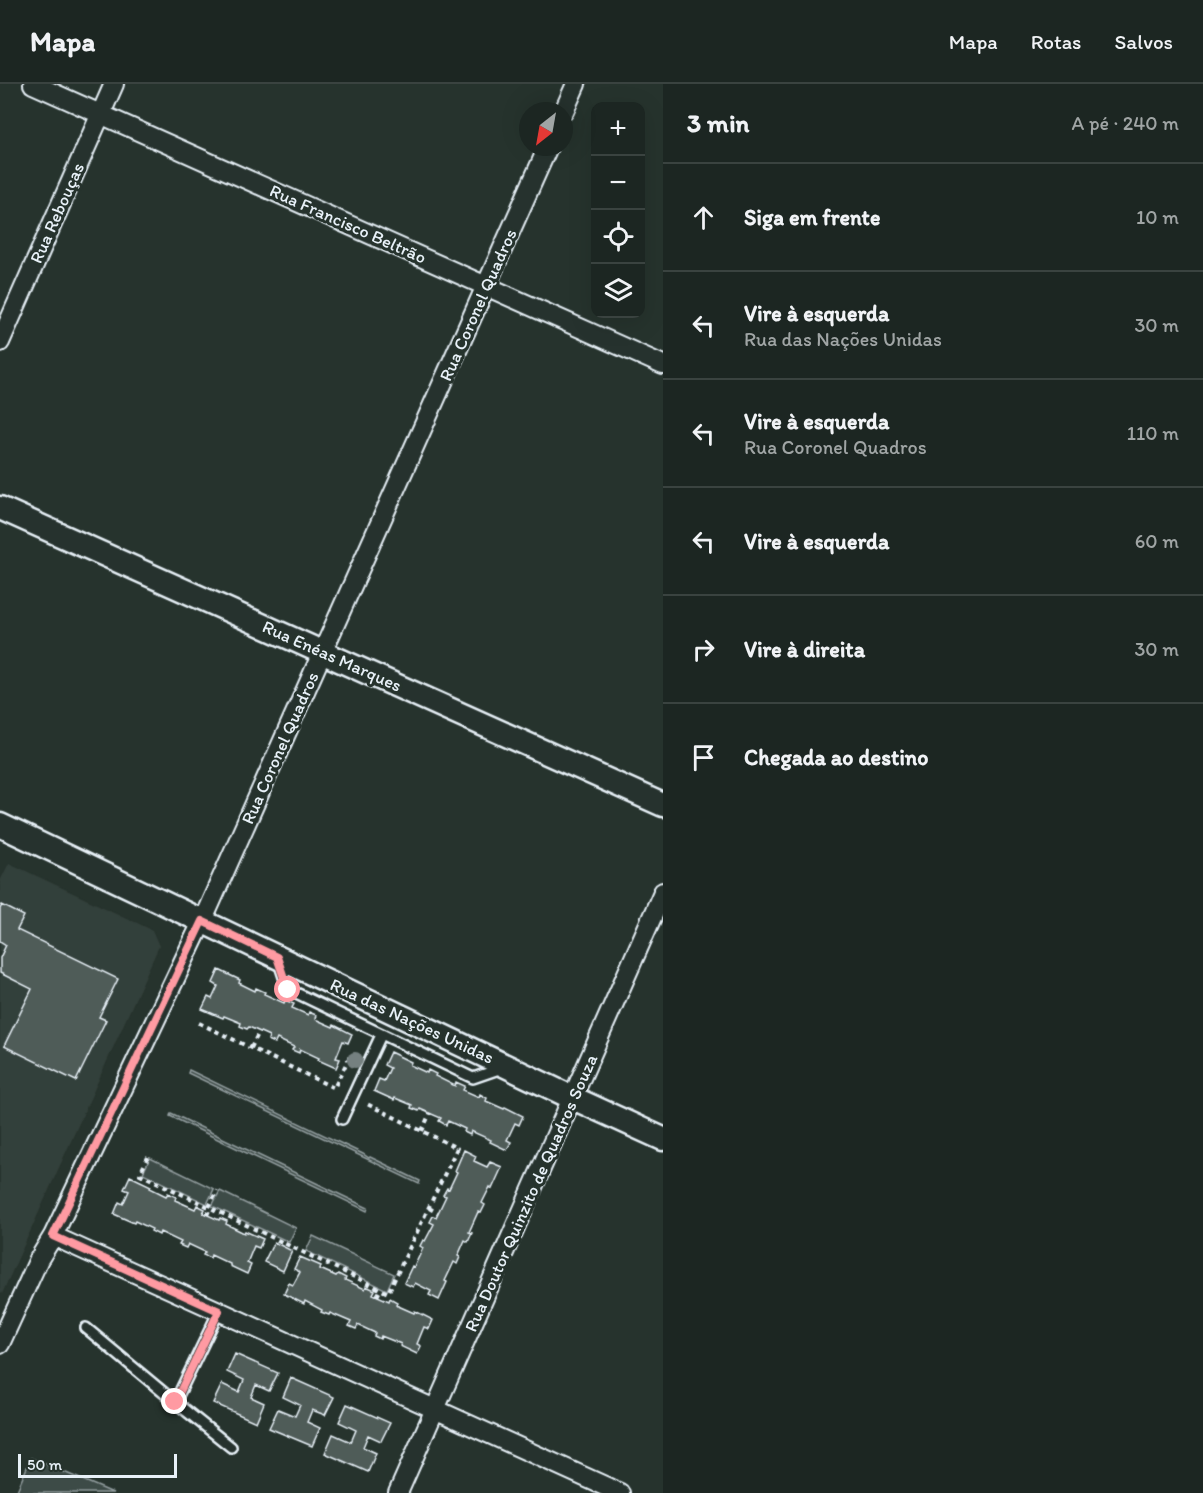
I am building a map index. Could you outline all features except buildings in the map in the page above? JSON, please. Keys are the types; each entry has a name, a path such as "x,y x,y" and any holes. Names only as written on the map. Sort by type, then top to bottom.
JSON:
{"street":[{"name":"Rua Francisco Beltrão","path":"33,84 663,365"},
{"name":"Rua Rebouças","path":"0,342 114,84"},
{"path":"568,102 576,84"},
{"name":"Rua Coronel Quadros","path":"0,1344 202,921 544,156"},
{"name":"Rua Enéas Marques","path":"0,508 663,805"},
{"name":"Rua das Nações Unidas","path":"0,825 663,1139"},
{"name":"Rua Doutor Quinzito de Quadros Souza","path":"398,1493 663,892"},
{"path":"53,1236 620,1493"}],"lane":[{"path":"277,957 288,990 381,1035 472,1078 507,1066"},
{"path":"342,1119 381,1035"},
{"path":"175,1402 219,1311"},
{"path":"86,1328 231,1447"}],"path":[{"path":"199,1023 334,1088 351,1054"},
{"path":"251,1048 259,1032"},
{"path":"148,1157 140,1174 388,1293 457,1148 362,1101"},
{"path":"422,1131 430,1113"},
{"path":"207,1215 217,1190"},
{"path":"429,1208 438,1213"},
{"path":"377,1296 381,1289"}],"shaded area":[{"path":"9,863 152,930 159,946 2,1294 0,1292 0,881"},
{"path":"189,1070 420,1181 419,1184 188,1073"},
{"path":"171,1113 368,1208 367,1211 170,1116"},
{"path":"150,1158 214,1189 207,1204 143,1173"},
{"path":"220,1191 296,1228 289,1242 212,1206"},
{"path":"313,1236 394,1274 387,1290 306,1251"},
{"path":"31,1458 113,1493 16,1493"}],"route":[{"path":"175,1402 219,1311 53,1236 202,921 277,957 288,990"}]}
